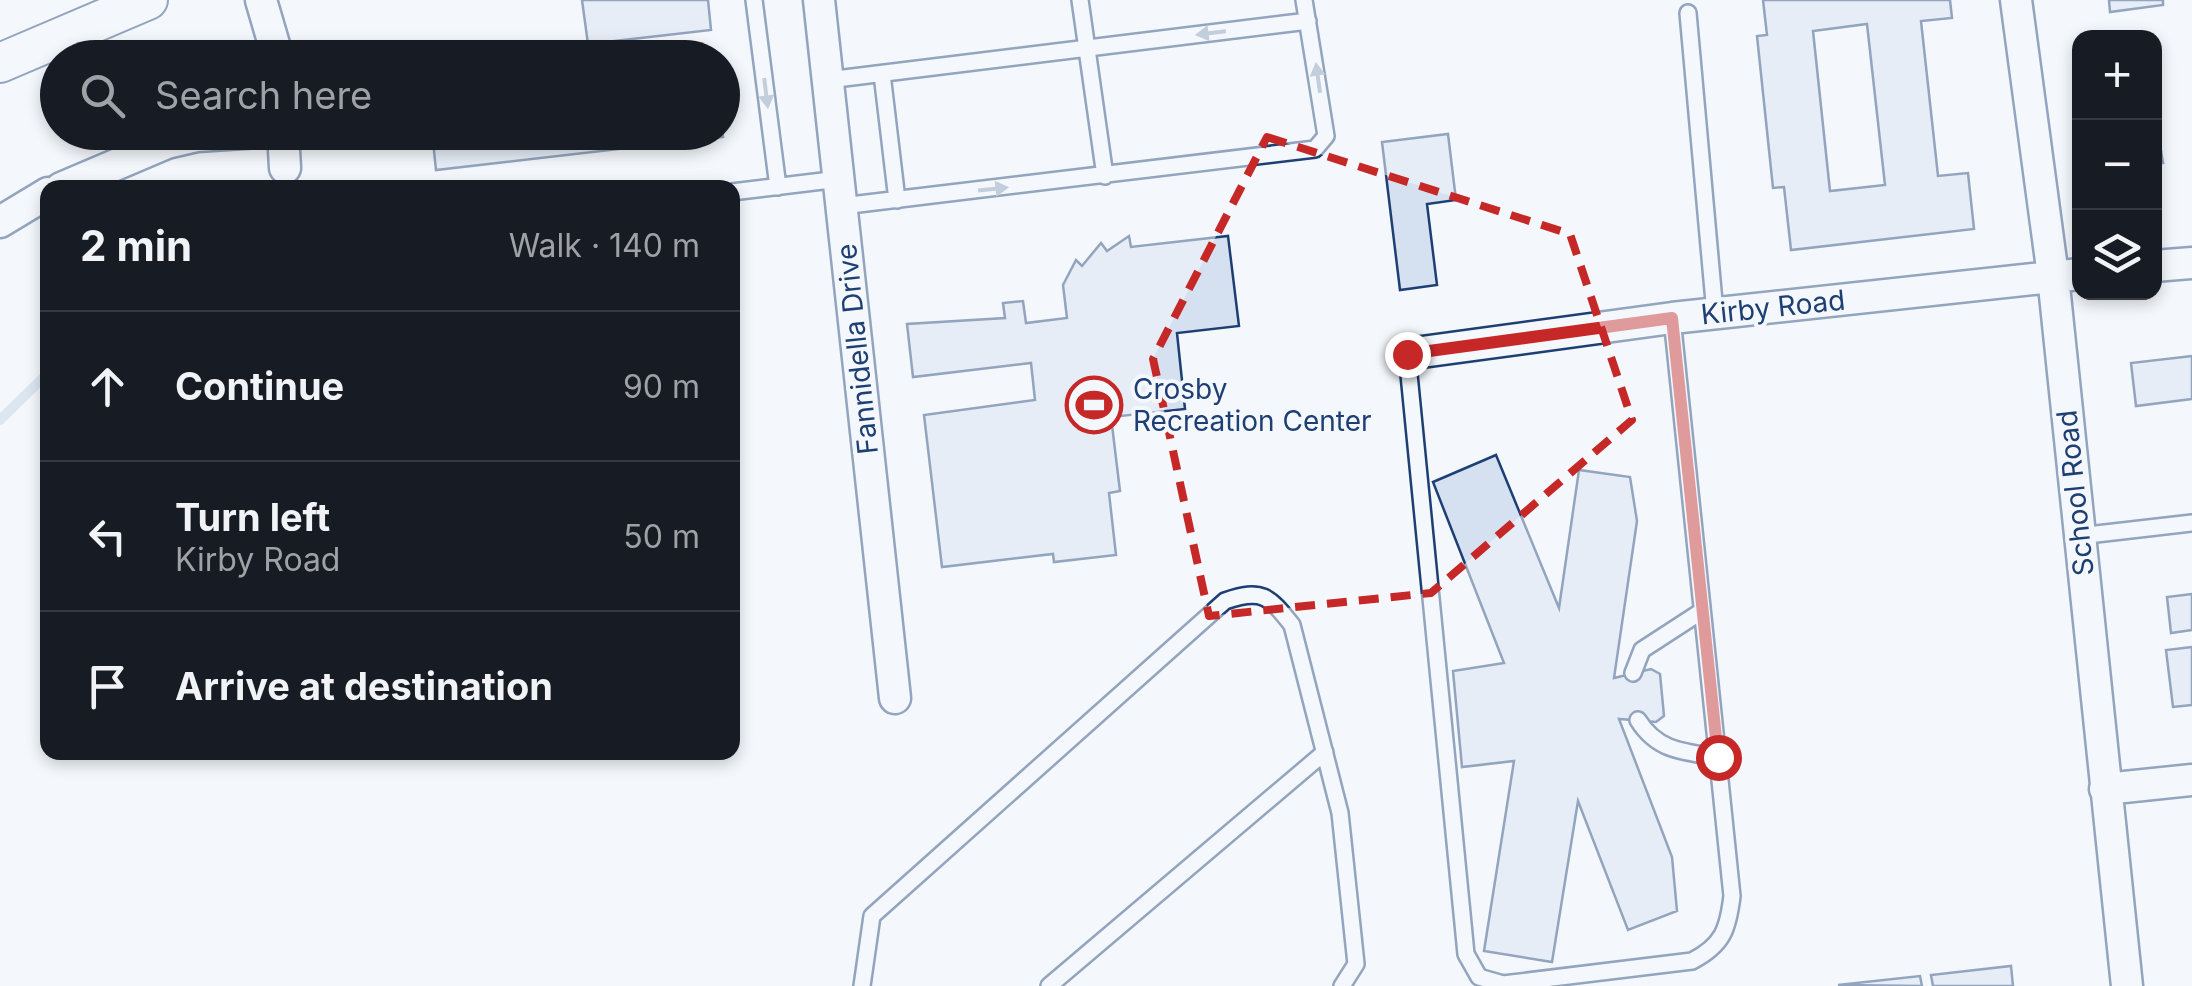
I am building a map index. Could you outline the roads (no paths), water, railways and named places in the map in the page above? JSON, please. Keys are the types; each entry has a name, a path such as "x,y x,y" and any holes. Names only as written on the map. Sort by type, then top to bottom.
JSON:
{"street":[{"path":"54,40 148,0"},
{"path":"260,0 272,40"},
{"name":"Fannidella Drive","path":"819,0 896,698"},
{"name":"School Road","path":"2016,0 2066,275 2079,536 2127,986"},
{"path":"0,63 40,46"},
{"path":"80,180 151,150"},
{"path":"284,150 285,168"},
{"path":"0,222 40,198"},
{"path":"2162,265 2192,263"},
{"name":"Kirby Road","path":"1407,354 1672,318 2066,275"},
{"path":"2105,789 2192,780"}],"lane":[{"path":"754,0 778,187"},
{"path":"1080,0 1105,176"},
{"path":"740,191 778,187 896,200 1316,149 1326,136 1304,0"},
{"path":"1688,13 1715,314"},
{"path":"828,80 1308,21"},
{"path":"882,74 896,200"},
{"path":"1407,354 1466,954 1479,978 1503,984 1692,961 1716,948 1728,928 1732,896 1672,318"},
{"path":"2079,536 2192,523"},
{"path":"862,986 872,916 1225,601 1250,592 1273,600 1292,625 1340,813 1356,964 1342,986"},
{"path":"1633,673 1642,650 1702,611"},
{"path":"1638,720 1649,738 1668,749 1718,757"},
{"path":"1049,986 1325,752"}],"waterway":[{"path":"0,420 40,381"}],"place":[{"name":"Crosby Recreation Center","path":"1094,405"}]}
